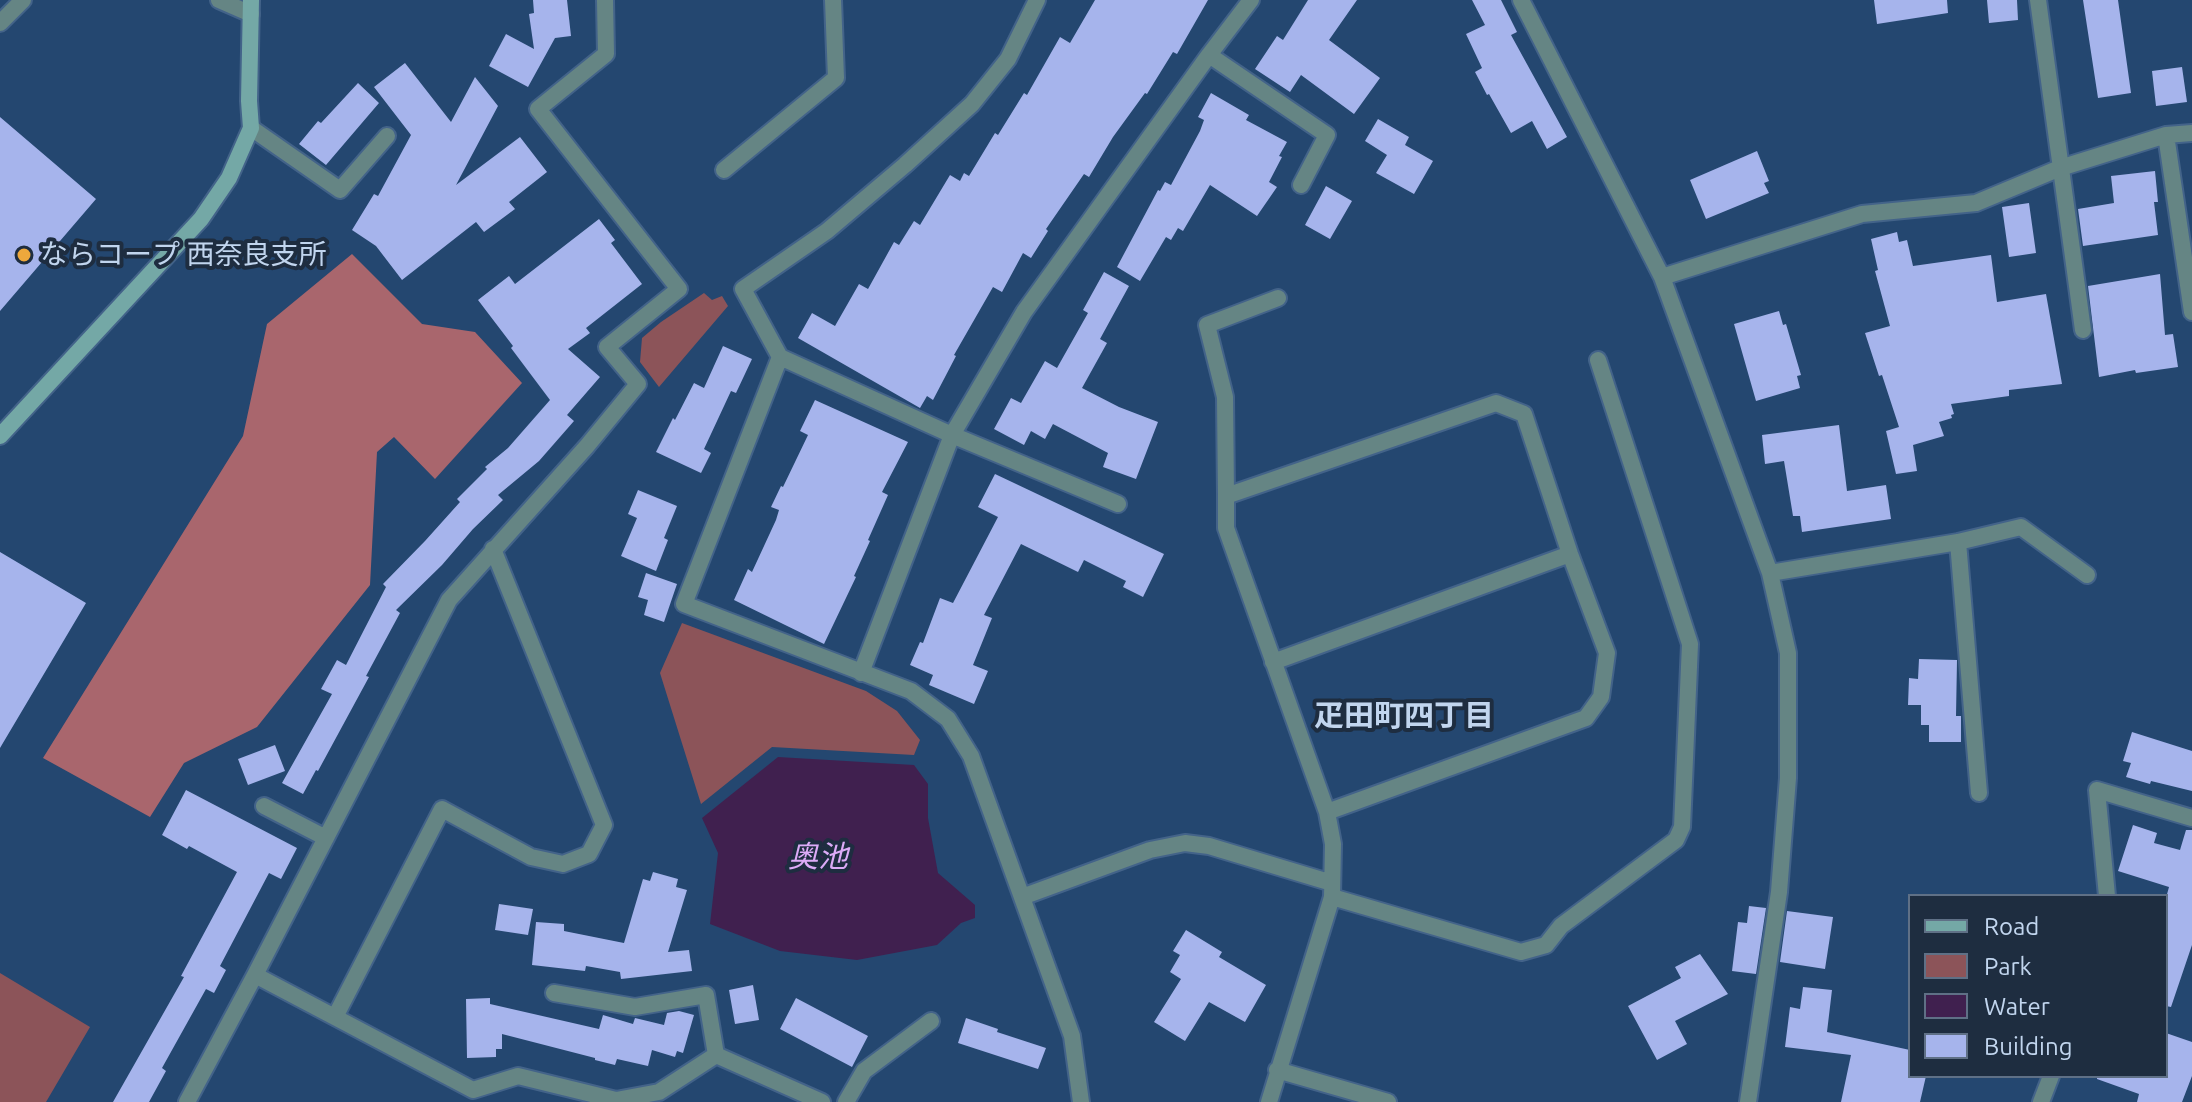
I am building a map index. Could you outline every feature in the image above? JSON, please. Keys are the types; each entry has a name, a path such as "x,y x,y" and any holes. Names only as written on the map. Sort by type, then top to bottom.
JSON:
{"street":[{"path":"0,23 23,0"},
{"path":"0,436 201,219 229,178 251,128 251,7 219,0"},
{"path":"187,1102 449,600 587,446 638,384 607,347 679,289 538,109 606,54 605,0"},
{"path":"724,170 836,78 833,0"},
{"path":"1037,0 1008,59 972,104 827,231 743,289 780,357 952,435 1118,504"},
{"path":"861,673 952,435 1024,312 1251,0"},
{"path":"1521,0 1662,277 1770,573 1788,653 1788,778 1779,892 1748,1102"},
{"path":"2038,0 2083,330"},
{"path":"1209,55 1327,135 1301,185"},
{"path":"251,128 340,190 387,136"},
{"path":"1662,277 1862,214 1976,203 2060,168 2166,135 2192,133"},
{"path":"2166,135 2192,312"},
{"path":"1269,1102 1332,890 1333,844 1327,812 1226,528 1225,397 1207,325 1278,298"},
{"path":"780,357 684,604 911,691 948,719 971,756 1072,1036 1081,1102"},
{"path":"1022,897 1150,850 1185,843 1209,846 1521,952 1546,945 1561,926 1676,840 1682,827 1690,644 1598,360"},
{"path":"1226,496 1496,403 1524,414 1570,554 1607,653 1601,697 1586,718 1327,812"},
{"path":"1770,573 1958,542 2021,527 2087,575"},
{"path":"1958,542 1979,793"},
{"path":"335,1017 442,809 531,857 563,864 589,854 604,825 493,549"},
{"path":"1273,662 1570,554"},
{"path":"2107,894 2097,790 2192,818"},
{"path":"264,806 326,838"},
{"path":"255,975 473,1090 518,1076 616,1100 659,1092 716,1055"},
{"path":"554,993 635,1007 706,995 716,1055"},
{"path":"846,1102 864,1071 931,1021"},
{"path":"716,1055 822,1102"},
{"path":"1277,1070 1388,1102"},
{"path":"2041,1102 2050,1078"}],"green space":[{"path":"704,293 712,300 722,296 728,306 659,387 640,362 642,338"},
{"path":"682,623 866,691 897,711 920,740 914,755 772,747 701,804 660,673"},
{"path":"0,973 90,1027 46,1102 0,1102"}],"shaded area":[{"path":"352,254 422,324 475,332 522,383 435,479 394,437 377,452 370,585 257,727 184,763 150,817 43,758 243,436 267,324"}],"water":[{"name":"奥池","path":"778,757 914,765 928,784 928,818 938,873 975,905 975,918 961,923 937,945 857,960 780,951 710,924 718,853 702,818"}],"building":[{"path":"533,0 567,0 571,36 555,38 528,87 489,66 506,34 534,49 529,14 534,13"},
{"path":"1095,0 1208,0 1177,54 1173,52 1089,177 1084,174 1046,229 1048,231 1031,258 1023,253 1002,292 993,287 954,355 933,400 927,396 920,408 798,338 812,313 835,326 859,284 868,289 894,242 899,245 914,221 920,225 950,175 960,181 964,173 969,176 995,133 998,135 1024,93 1027,95 1060,37 1070,43"},
{"path":"1308,0 1357,0 1329,40 1380,78 1354,114 1301,75 1290,92 1255,69 1277,36 1283,40"},
{"path":"1472,0 1501,0 1517,32 1511,35 1567,137 1547,149 1532,121 1511,133 1475,72 1482,68 1466,34 1485,25"},
{"path":"1874,0 1947,0 1948,13 1877,24"},
{"path":"1987,0 2017,0 2018,20 1989,23"},
{"path":"2083,0 2118,0 2131,93 2098,98"},
{"path":"405,63 451,122 475,77 498,106 456,185 520,137 547,172 509,202 515,209 484,232 476,222 402,280 376,246 352,230 374,194 378,196 411,135 374,87"},
{"path":"2182,67 2187,102 2156,106 2152,71"},
{"path":"358,83 379,103 326,165 299,144"},
{"path":"1211,93 1249,115 1246,120 1287,142 1269,182 1277,187 1257,216 1210,185 1183,231 1178,228 1171,240 1166,237 1140,281 1117,267 1158,190 1165,182 1171,185 1200,131 1204,120 1198,117"},
{"name":"ならコープ 西奈良支所","path":"0,117 96,199 0,311"},
{"path":"1378,119 1409,137 1405,145 1433,161 1414,194 1376,173 1387,155 1365,141"},
{"path":"1757,151 1769,181 1764,183 1769,193 1706,219 1690,180"},
{"path":"2155,171 2158,202 2154,202 2158,235 2083,246 2078,209 2114,203 2111,176"},
{"path":"1326,186 1352,201 1330,239 1305,225"},
{"path":"2029,203 2036,253 2009,257 2002,207"},
{"path":"599,219 615,240 611,243 642,284 586,328 590,333 568,349 600,377 567,415 574,421 539,461 498,495 503,500 396,610 400,613 366,676 369,677 303,794 282,783 332,694 321,689 337,660 346,665 386,587 383,584 460,502 457,499 487,469 485,467 508,448 550,400 478,300 509,276 515,284"},
{"path":"1897,232 1899,242 1907,240 1913,266 1991,255 1997,302 2046,294 2062,384 2009,390 2009,396 1951,404 1952,418 1939,422 1944,436 1913,445 1917,471 1896,474 1886,431 1899,427 1865,333 1890,326 1875,271 1878,270 1871,239"},
{"path":"1104,272 1129,286 1100,339 1107,343 1082,388 1158,422 1136,479 1103,467 1108,453 1053,424 1045,439 1031,431 1024,445 994,429 1011,398 1021,403 1045,361 1057,368 1088,313 1083,310"},
{"path":"2160,274 2165,335 2173,334 2178,367 2136,373 2135,370 2099,377 2088,286"},
{"path":"1779,311 1801,375 1797,376 1800,388 1756,401 1734,324"},
{"path":"723,346 752,359 736,393 731,391 704,449 711,453 701,473 656,452 694,383 704,388"},
{"path":"815,400 908,442 882,492 888,495 856,577 824,644 734,600 748,569 752,572 776,520 779,510 771,507 808,435 800,431"},
{"path":"1839,425 1847,491 1886,485 1891,519 1802,532 1800,516 1793,516 1784,461 1765,464 1762,435"},
{"path":"995,474 1164,554 1143,597 1123,587 1126,581 1084,560 1078,572 1021,544 984,615 992,618 973,665 988,671 974,704 929,685 933,675 910,665 920,642 923,643 940,598 953,603 998,517 978,507"},
{"path":"638,490 677,506 664,538 668,540 656,571 621,556 637,518 628,514"},
{"path":"0,552 86,603 0,748"},
{"path":"646,573 677,584 664,622 644,615 648,600 638,597"},
{"path":"1919,659 1957,660 1956,716 1961,716 1961,742 1929,742 1929,725 1921,725 1921,705 1908,705 1909,678 1918,679"},
{"path":"2132,732 2192,751 2192,791 2126,777 2131,763 2123,761"},
{"path":"275,745 285,771 248,785 238,759"},
{"path":"186,790 297,848 281,879 269,873 220,966 226,970 214,993 206,989 162,1068 166,1071 149,1102 113,1102 184,977 181,976 237,872 162,835"},
{"path":"2133,825 2157,833 2154,843 2180,850 2186,830 2192,830 2192,945 2171,1007 2168,1006 2169,887 2118,871"},
{"path":"653,872 678,879 676,887 687,890 668,952 689,950 692,971 621,979 620,972 586,966 585,971 532,965 536,922 564,924 564,931 624,943 643,879 650,881"},
{"path":"499,904 533,909 528,935 495,930"},
{"path":"1749,906 1766,908 1756,974 1732,971 1738,922 1747,923"},
{"path":"1787,911 1833,917 1825,969 1780,962"},
{"path":"1186,930 1222,952 1219,957 1266,985 1245,1022 1209,1002 1185,1041 1154,1022 1181,979 1170,972 1180,955 1173,951"},
{"path":"1700,954 1728,994 1675,1021 1687,1044 1657,1060 1628,1006 1681,978 1675,967"},
{"path":"753,985 759,1020 735,1024 729,990"},
{"path":"1803,987 1832,990 1827,1032 1908,1050 1908,1078 1926,1078 1920,1102 1841,1102 1851,1055 1785,1047 1790,1007 1800,1009"},
{"path":"490,998 490,1004 599,1029 603,1015 633,1024 635,1018 664,1025 667,1013 679,1011 694,1015 683,1053 677,1051 675,1057 652,1050 648,1066 617,1059 615,1065 502,1034 502,1049 496,1049 496,1057 467,1058 466,999"},
{"path":"796,998 868,1036 852,1067 780,1029"},
{"path":"966,1018 1046,1048 1038,1069 958,1043"},
{"path":"2168,1034 2192,1042 2192,1076 2182,1102 2137,1102 2139,1094 2097,1079 2168,1078"}],"place":[{"name":"ならコープ 西奈良支所","path":"24,255"}],"district":[{"name":"疋田町四丁目","path":"1404,716"}]}
